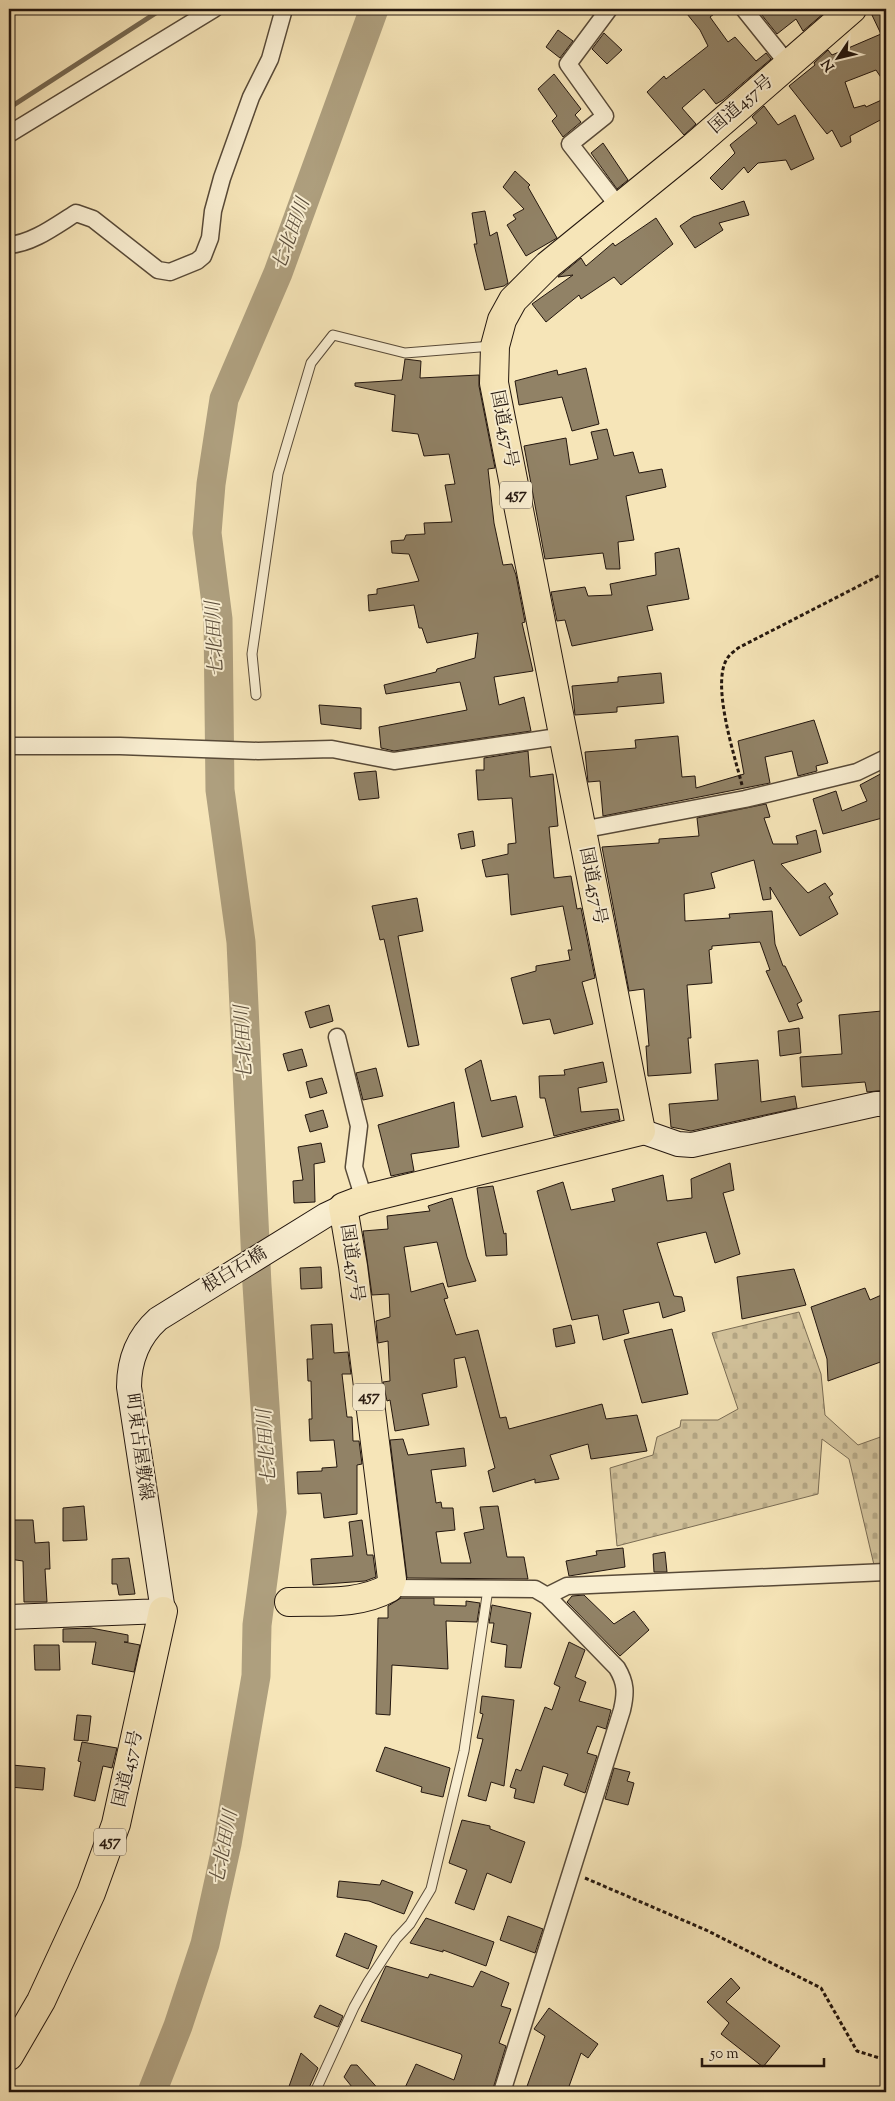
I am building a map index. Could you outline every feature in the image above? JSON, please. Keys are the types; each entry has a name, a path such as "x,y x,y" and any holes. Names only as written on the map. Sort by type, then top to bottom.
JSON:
{"highway":[{"name":"国道457号","path":"389,1588 392,1579 353,1266 353,1203 641,1131 494,383 494,346 502,320 513,300 548,265 852,9"},
{"path":"289,1602 356,1600 375,1596 389,1588"},
{"name":"国道457号","path":"9,2056 41,2001 91,1893 116,1824 163,1611"}],"street":[{"path":"9,134 214,9"},
{"path":"9,245 33,239 76,214 93,219 158,270 170,272 192,264 203,256 210,238 213,211 222,178 251,97 270,59 284,9"},
{"path":"609,9 568,64 605,116 570,144 619,207"},
{"path":"744,9 788,64"},
{"path":"9,746 120,746 258,751 332,749 394,761 564,736"},
{"path":"581,830 745,799 858,772 886,758"},
{"path":"337,1037 359,1126 354,1166 353,1203"},
{"path":"641,1131 678,1144 692,1145 876,1104 886,1104"},
{"name":"根白石橋","path":"182,1303 288,1239 353,1203"},
{"name":"町東古屋敷線","path":"163,1611 129,1387 129,1372 133,1356 148,1328 182,1303"},
{"path":"547,1596 568,1586 886,1572"},
{"path":"389,1588 535,1590 547,1596 618,1668 623,1679 626,1693 502,2092"},
{"path":"9,1616 163,1611"}],"lane":[{"path":"256,695 252,654 278,474 311,363 333,335 405,353 494,346"},
{"path":"315,2092 354,2007 368,1982 396,1939 410,1924 431,1889 464,1751 488,1589"}],"path":[{"path":"745,799 722,701 722,678 728,657 738,648 886,572"},
{"path":"570,1872 706,1930 821,1988 857,2051 886,2060"}],"green space":[{"path":"799,1312 821,1374 825,1415 858,1445 886,1435 886,1563 874,1565 849,1459 822,1439 818,1494 617,1546 610,1468 653,1455 657,1437 680,1427 681,1420 718,1420 738,1409 712,1333"}],"building":[{"path":"683,9 721,9 710,17 728,42 735,37 756,61 766,53 771,59 716,104 704,89 682,108 696,124 684,135 647,92 664,76 666,79 708,46 700,30"},
{"path":"757,9 821,9 824,13 803,31 796,19 777,34"},
{"path":"879,9 886,9 886,85 876,70 845,82 854,108 865,105 866,107 886,98 886,117 850,136 851,142 841,147 832,130 827,134 789,86 815,65 814,63 828,50 832,55 881,34 871,13"},
{"path":"558,30 573,41 560,58 546,47"},
{"path":"604,33 622,50 607,64 592,49"},
{"path":"554,74 581,109 575,115 581,122 563,137 552,121 557,116 538,89"},
{"path":"764,106 778,125 795,115 814,159 791,170 786,160 758,163 748,173 744,167 722,190 710,178 735,153 730,145 757,123 752,117"},
{"path":"603,143 628,180 617,189 591,153"},
{"path":"515,171 530,185 528,187 557,238 526,256 507,225 516,219 513,215 524,209 503,187"},
{"path":"744,201 749,215 719,223 723,230 695,248 680,226 693,217"},
{"path":"485,211 490,236 497,232 508,283 504,286 485,290 474,244 477,244 472,213"},
{"path":"656,218 673,244 621,285 614,277 581,299 579,295 546,322 532,304 573,275 558,277 581,258 586,266 613,243 615,246"},
{"path":"405,359 421,361 420,378 479,375 479,386 495,468 488,469 494,523 503,565 512,564 516,575 525,622 522,623 533,671 494,677 499,705 524,697 531,731 394,751 381,748 379,727 467,710 460,682 386,694 384,685 436,672 437,669 475,658 478,633 427,643 422,628 419,628 414,605 369,611 368,595 377,594 377,589 419,581 409,554 392,553 391,541 404,540 406,535 425,534 424,523 452,522 445,485 455,484 449,454 424,456 418,434 392,431 395,395 355,386 355,383 402,380"},
{"path":"586,368 599,424 572,431 562,397 519,405 515,381 557,370 558,375"},
{"path":"607,429 614,456 633,452 639,473 662,469 666,487 626,496 634,540 618,542 620,569 606,569 603,553 545,559 524,446 566,438 570,465 598,459 591,432"},
{"path":"679,548 689,599 647,606 653,630 572,646 565,620 557,621 551,592 585,587 588,596 612,595 610,584 656,575 655,553"},
{"path":"661,673 664,703 617,707 617,712 575,715 572,686 618,682 618,677"},
{"path":"319,705 361,708 361,729 321,724"},
{"path":"814,720 828,763 816,766 817,771 798,776 792,751 765,757 770,783 603,816 600,781 588,782 585,752 636,748 635,740 678,736 682,777 695,776 696,788 744,774 738,741"},
{"path":"528,751 530,777 553,774 558,826 549,827 554,878 571,876 577,909 581,908 595,978 582,982 593,1024 554,1034 550,1019 523,1024 511,978 536,971 536,966 570,960 568,950 572,950 563,906 511,915 508,874 486,877 482,860 508,854 508,844 516,843 512,798 478,800 476,770 484,770 484,758"},
{"path":"376,771 379,798 359,800 354,773"},
{"path":"886,771 886,817 823,834 813,799 836,791 842,811 867,801 860,785"},
{"path":"766,804 770,817 764,818 773,844 798,844 796,836 816,830 821,852 781,864 808,893 825,883 833,894 829,897 838,914 800,936 770,887 771,899 763,900 754,860 711,873 715,888 684,894 685,921 730,918 729,914 772,911 775,944 783,966 785,966 802,1001 797,1004 803,1018 789,1022 766,971 770,970 760,942 712,946 712,949 709,950 712,983 687,985 691,1038 688,1038 691,1073 648,1076 646,1046 649,1046 644,989 629,991 602,847 659,843 659,839 699,836 697,818"},
{"path":"473,831 475,846 461,849 458,834"},
{"path":"417,898 423,931 398,936 419,1045 408,1047 384,939 380,940 372,906"},
{"path":"329,1005 333,1021 310,1028 305,1012"},
{"path":"882,1011 886,1050 886,1090 867,1092 865,1082 802,1087 800,1057 842,1054 839,1015"},
{"path":"799,1028 801,1053 780,1056 778,1031"},
{"path":"302,1049 307,1066 288,1071 283,1054"},
{"path":"481,1060 491,1101 516,1096 523,1127 482,1137 465,1069"},
{"path":"758,1060 761,1102 795,1096 797,1108 691,1131 671,1127 669,1104 718,1100 715,1064"},
{"path":"603,1062 607,1082 578,1088 581,1112 618,1109 620,1120 554,1136 545,1098 540,1098 539,1076 565,1075 564,1070"},
{"path":"376,1068 383,1096 363,1100 356,1073"},
{"path":"322,1078 327,1093 310,1098 306,1082"},
{"path":"454,1102 459,1147 411,1154 414,1171 391,1176 378,1125"},
{"path":"323,1110 328,1127 310,1132 305,1115"},
{"path":"321,1143 325,1162 314,1164 315,1202 294,1203 293,1181 303,1180 298,1147"},
{"path":"730,1163 734,1190 723,1193 740,1254 715,1263 706,1232 657,1243 674,1296 682,1297 685,1311 663,1318 659,1302 623,1310 629,1333 603,1340 598,1315 572,1320 537,1191 563,1182 571,1210 615,1201 612,1189 663,1175 667,1201 692,1198 691,1179"},
{"path":"493,1186 504,1234 506,1233 507,1255 486,1256 477,1188"},
{"path":"452,1198 467,1257 476,1281 448,1287 437,1242 404,1247 411,1292 443,1283 448,1298 444,1299 456,1335 478,1330 500,1418 506,1417 509,1429 602,1404 606,1419 637,1415 647,1451 591,1459 588,1444 550,1455 559,1479 535,1483 535,1479 493,1492 488,1471 495,1468 465,1357 454,1359 457,1387 422,1394 429,1425 395,1431 390,1400 387,1401 383,1382 390,1381 388,1341 378,1343 376,1321 390,1317 389,1294 372,1295 363,1231 388,1229 387,1216 430,1211 428,1206"},
{"path":"321,1267 322,1288 301,1289 300,1268"},
{"path":"794,1269 806,1305 742,1319 737,1277"},
{"path":"865,1288 870,1300 886,1293 886,1360 828,1381 827,1359 811,1307"},
{"path":"332,1324 334,1353 348,1352 351,1374 342,1374 347,1417 352,1417 353,1441 359,1441 362,1464 357,1465 357,1514 324,1518 321,1493 298,1494 297,1472 322,1471 322,1468 337,1467 334,1440 310,1441 309,1419 312,1419 311,1381 308,1381 307,1359 313,1359 311,1325"},
{"path":"571,1325 575,1343 556,1347 553,1329"},
{"path":"672,1329 688,1394 642,1403 624,1340"},
{"path":"403,1439 408,1455 464,1448 466,1466 431,1470 436,1503 441,1502 442,1508 453,1508 455,1530 436,1532 441,1563 471,1563 464,1533 484,1529 480,1507 498,1506 507,1557 524,1557 528,1579 407,1578 390,1440"},
{"path":"84,1506 87,1540 63,1541 63,1508"},
{"path":"9,1520 33,1520 35,1543 49,1542 50,1569 45,1569 47,1602 24,1602 23,1561 9,1559"},
{"path":"362,1520 367,1555 373,1555 376,1577 365,1581 313,1585 311,1559 353,1556 349,1522"},
{"path":"623,1548 625,1567 569,1576 566,1561 597,1555 596,1551"},
{"path":"665,1552 667,1572 654,1572 653,1554"},
{"path":"129,1558 135,1594 119,1595 117,1584 112,1584 112,1559"},
{"path":"584,1595 614,1624 634,1611 649,1630 620,1656 567,1602 572,1596"},
{"path":"401,1598 434,1598 434,1605 466,1606 466,1601 480,1603 477,1622 446,1621 448,1669 392,1665 390,1715 376,1714 378,1618 388,1618 388,1606"},
{"path":"492,1605 531,1613 521,1668 505,1667 507,1645 491,1642 494,1623 489,1623"},
{"path":"91,1628 128,1635 128,1642 124,1642 140,1645 134,1672 92,1664 96,1642 63,1642 63,1629"},
{"path":"569,1642 585,1650 575,1677 586,1682 579,1701 611,1710 606,1729 597,1726 587,1753 597,1756 585,1793 564,1785 568,1774 543,1766 534,1803 514,1798 516,1789 510,1787 516,1769 521,1771 545,1707 552,1710 560,1687 554,1684"},
{"path":"34,1645 59,1645 60,1670 35,1670"},
{"path":"482,1696 514,1700 504,1786 491,1782 486,1801 468,1796 483,1739 477,1738 483,1714 480,1713"},
{"path":"77,1715 91,1716 88,1741 74,1740"},
{"path":"82,1742 117,1748 112,1768 103,1766 95,1801 74,1796 81,1762 78,1761"},
{"path":"385,1747 450,1768 443,1797 421,1792 422,1787 376,1771"},
{"path":"12,1765 45,1768 43,1790 10,1787"},
{"path":"614,1768 630,1772 627,1781 634,1783 628,1805 605,1799"},
{"path":"462,1820 490,1826 490,1829 525,1842 511,1883 487,1873 474,1910 455,1903 467,1870 449,1863"},
{"path":"382,1880 413,1892 404,1914 369,1901 337,1897 339,1881 380,1885"},
{"path":"508,1916 543,1929 535,1953 500,1940"},
{"path":"426,1918 494,1942 486,1966 443,1950 443,1952 410,1943"},
{"path":"345,1933 377,1946 368,1969 336,1956"},
{"path":"386,1966 428,1978 430,1974 473,1987 481,1971 509,1983 501,2006 511,2009 499,2043 506,2046 492,2092 403,2092 416,2064 454,2080 462,2056 461,2054 361,2021"},
{"path":"731,1978 740,1988 726,2002 780,2046 763,2067 721,2034 729,2023 707,2002"},
{"path":"320,2005 343,2016 338,2027 314,2017"},
{"path":"549,2008 598,2044 588,2058 581,2053 567,2092 525,2092 545,2036 534,2029"},
{"path":"301,2053 318,2068 307,2092 287,2092"},
{"path":"351,2065 357,2065 381,2092 356,2092 344,2077"}],"waterway":[{"path":"9,108 162,9"},
{"name":"七北田川","path":"152,2092 178,2026 205,1944 227,1844 256,1676 257,1625 272,1512 257,1285 241,942 220,790 218,619 207,533 211,484 224,399 278,273 374,9"}]}
